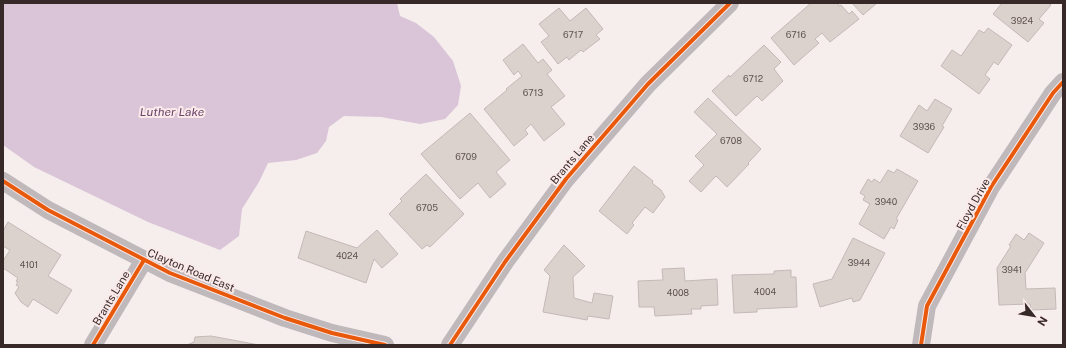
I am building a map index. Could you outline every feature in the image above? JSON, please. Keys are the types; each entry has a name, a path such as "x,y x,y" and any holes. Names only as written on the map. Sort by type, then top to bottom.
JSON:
{"street":[{"name":"Brants Lane","path":"450,345 505,262 566,179 648,84 730,3"},
{"name":"Floyd Drive","path":"921,345 927,306 991,187 1053,94 1063,82"},
{"name":"Clayton Road East","path":"3,181 48,210 170,273 285,318 332,333 385,345"},
{"name":"Brants Lane","path":"94,345 144,260"}],"water":[{"name":"Luther Lake","path":"3,3 397,3 400,16 416,23 434,37 453,61 461,86 458,105 445,119 420,124 381,117 344,116 329,127 326,141 317,153 296,160 268,163 259,182 242,209 239,236 220,250 148,222 34,167 3,145"}],"building":[{"path":"811,3 837,3 839,6 841,5 849,14 852,11 859,19 830,42 822,33 815,39 819,43 794,65 771,38"},
{"path":"852,3 877,3 863,15"},
{"path":"1002,3 1048,3 1051,5 1039,19 1044,23 1028,42 993,14"},
{"path":"559,8 570,21 586,8 603,29 596,35 600,39 583,52 581,50 569,60 567,57 558,64 541,42 549,36 539,24"},
{"path":"988,28 1012,45 998,65 994,62 985,75 990,79 979,94 941,66 952,50 961,56 979,30 984,33"},
{"path":"523,44 538,63 543,59 552,70 547,74 565,96 551,107 565,124 544,141 531,124 525,130 528,134 514,146 484,109 522,76 518,71 514,75 503,60"},
{"path":"764,45 781,62 774,69 783,81 762,101 757,96 736,116 712,91 729,75 730,77"},
{"path":"708,98 761,149 727,187 716,176 701,192 689,181 704,165 695,156 717,134 694,112"},
{"path":"935,99 952,109 942,126 944,127 928,153 900,136 919,105 927,111"},
{"path":"470,113 510,160 496,172 506,184 490,198 478,183 460,199 421,154"},
{"path":"634,166 653,181 652,183 661,190 665,197 653,213 645,207 632,223 634,225 627,234 599,211"},
{"path":"897,169 918,181 896,219 898,220 894,229 891,227 884,239 859,224 870,204 863,200 865,196 860,193 868,179 872,182 874,179 880,183 888,170 894,173"},
{"path":"426,174 464,214 430,247 427,245 422,249 389,214 402,201 400,199"},
{"path":"8,222 61,255 48,276 72,290 57,314 33,299 28,307 21,302 15,293 19,287 16,285 18,278 3,268 3,261 10,250 3,246 3,231"},
{"path":"377,230 398,254 382,268 374,259 366,283 298,258 306,231 357,248"},
{"path":"1029,233 1044,243 1025,273 1026,289 1055,288 1056,309 1031,310 1030,304 999,305 997,268 1011,246 1009,245 1016,234 1024,240"},
{"path":"853,238 885,253 860,300 853,302 852,298 820,307 813,284 832,279"},
{"path":"564,245 585,266 573,277 574,298 592,303 594,293 613,296 609,319 588,316 587,320 543,312 550,276 544,270"},
{"path":"684,268 685,281 717,279 718,305 701,306 701,309 691,309 692,314 655,316 654,307 639,307 638,281 663,280 662,269"},
{"path":"791,270 791,277 796,277 797,307 757,309 757,312 734,313 732,275 774,274 774,271"},
{"path":"211,336 259,345 187,345 194,342 195,337"}],"cycle path":[{"path":"450,345 505,262 566,179 648,84 730,3"},
{"path":"921,345 927,306 991,187 1053,93 1063,82"},
{"path":"3,181 48,210 170,273 285,318 332,333 385,345"},
{"path":"93,345 144,260"}]}
